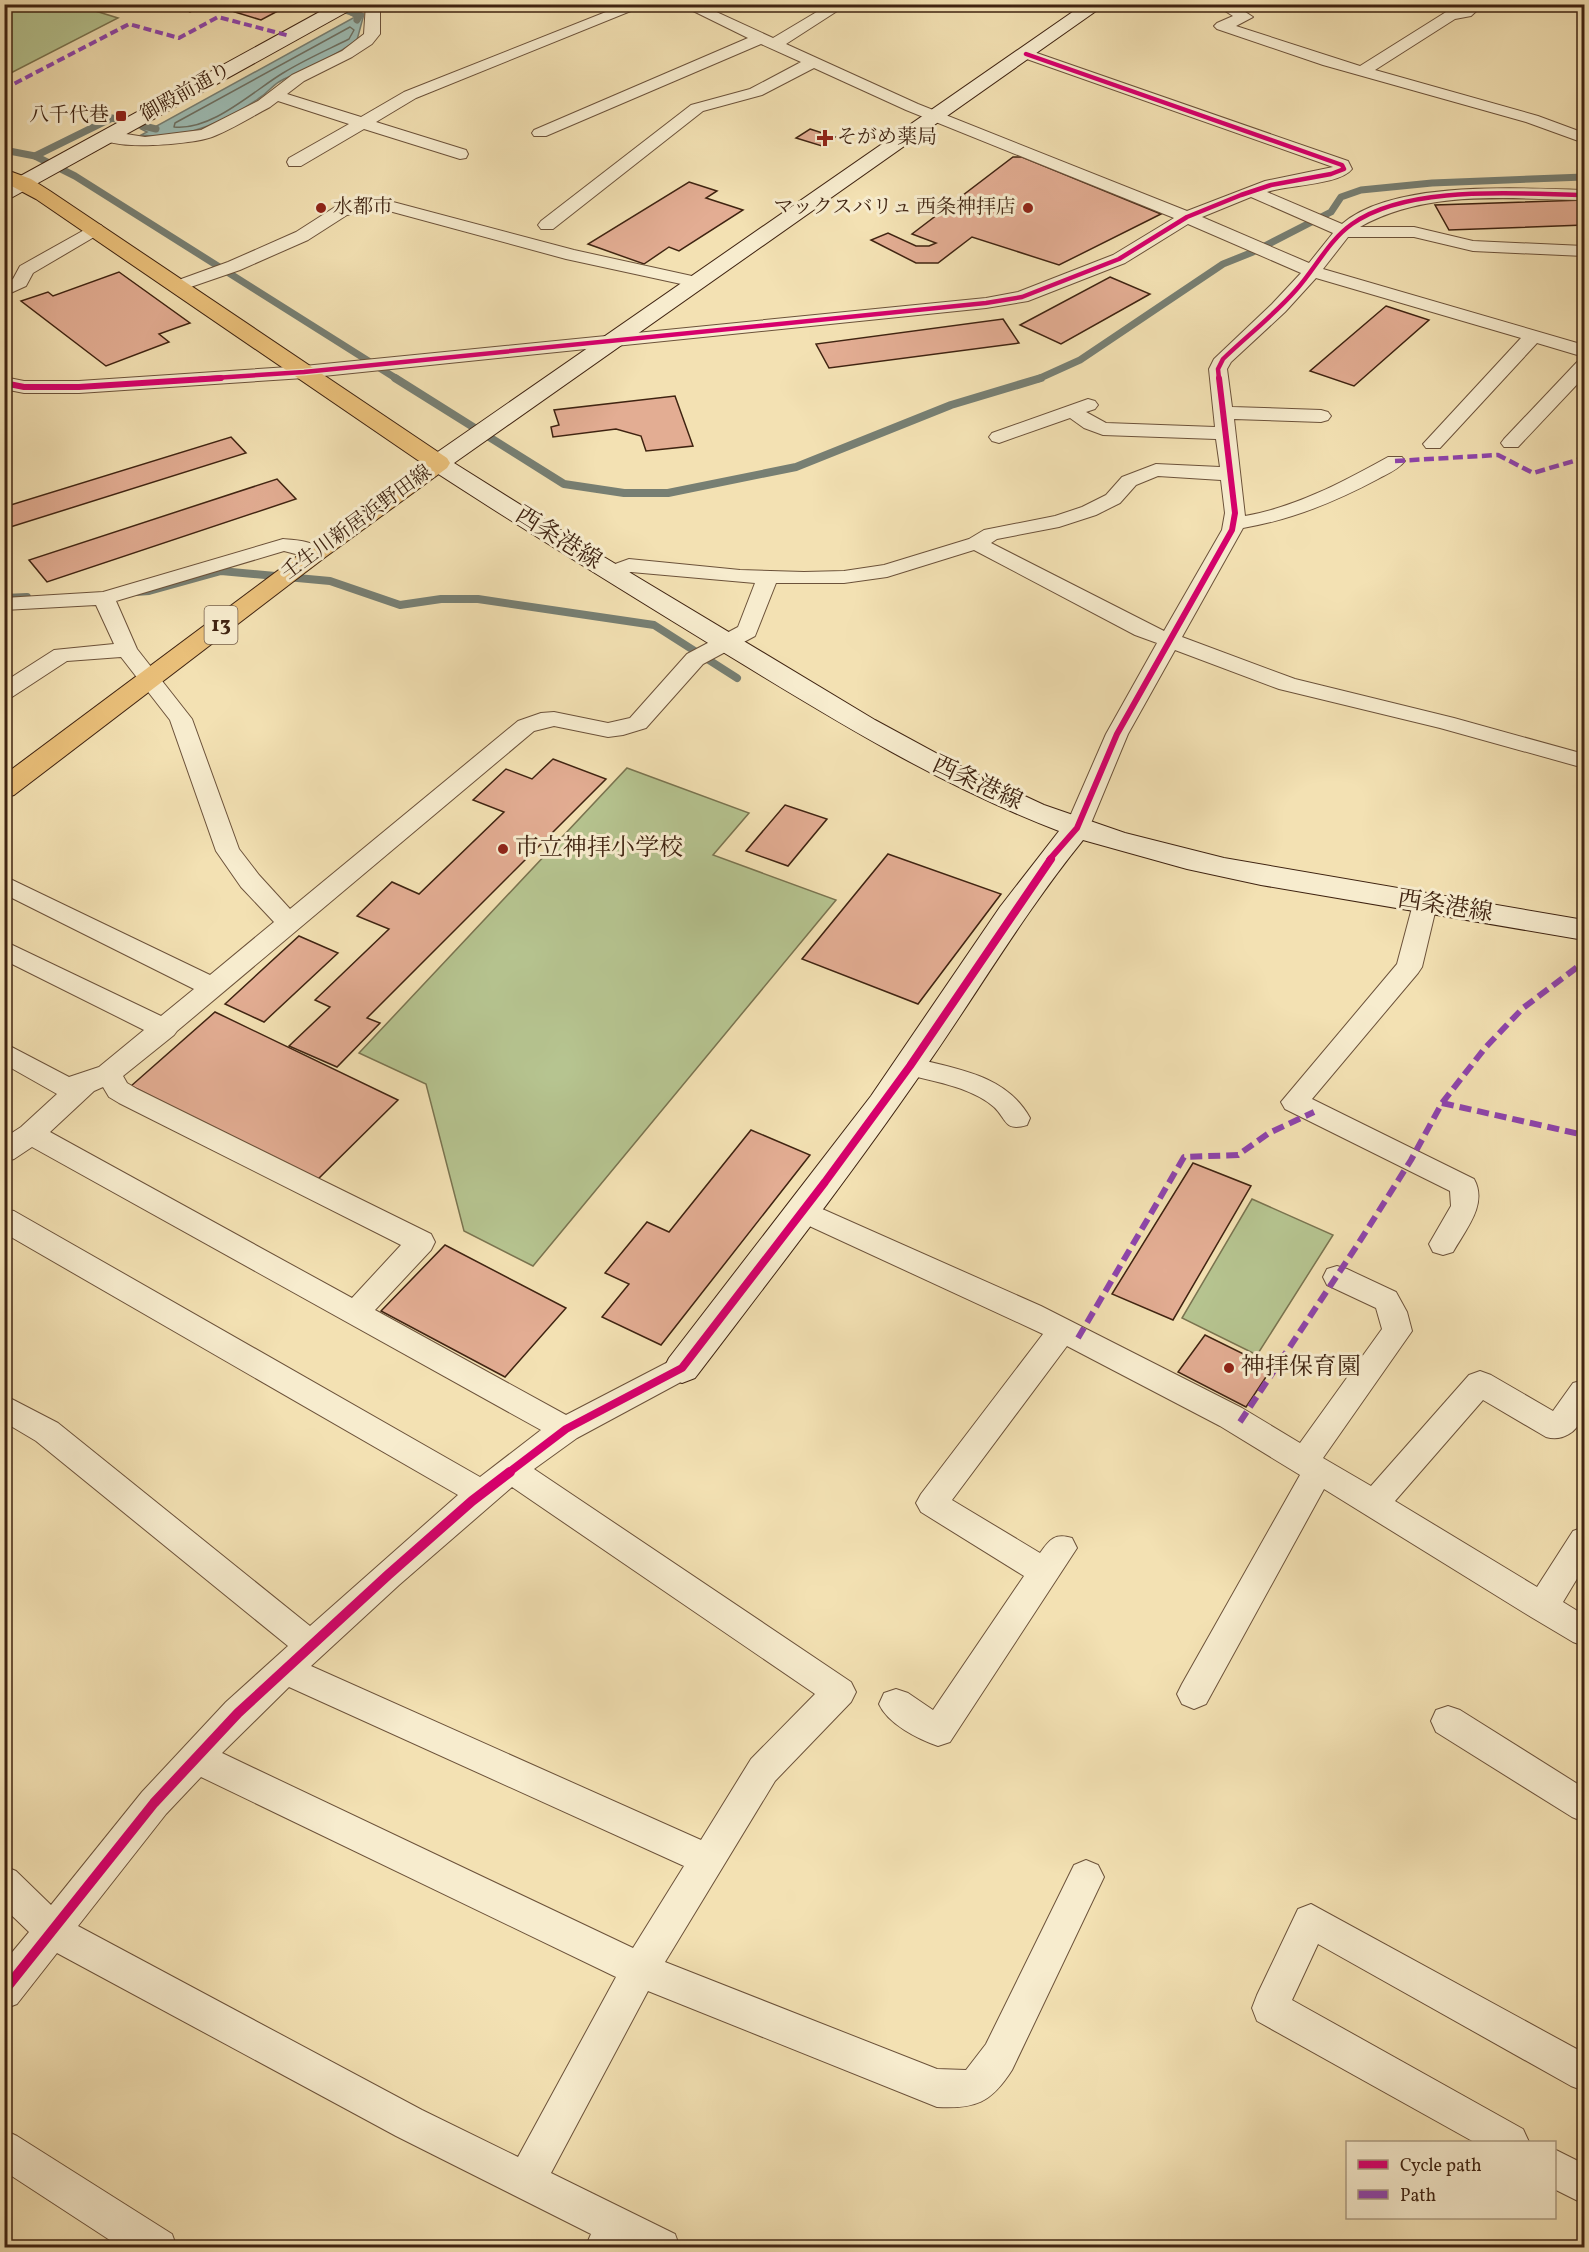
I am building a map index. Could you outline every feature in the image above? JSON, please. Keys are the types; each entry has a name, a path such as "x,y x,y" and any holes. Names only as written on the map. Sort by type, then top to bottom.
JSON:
{"main road":[{"name":"壬生川新居浜野田線","path":"4,789 315,553 438,463 95,229 11,184"}],"street":[{"name":"御殿前通り","path":"11,184 107,136 348,4"},
{"path":"107,136 145,142 205,134 264,104 298,78 347,54 367,41 372,34 373,4"},
{"path":"295,162 410,95 640,4"},
{"path":"686,4 935,116 1187,217 1312,271 1584,351"},
{"path":"540,133 767,41 842,4"},
{"path":"1065,4 1092,8"},
{"path":"1221,4 1245,16 1222,26 1363,71 1532,119 1584,138"},
{"path":"1363,71 1451,15 1466,13 1477,4"},
{"path":"438,463 695,282 1092,8"},
{"path":"4,383 24,387 79,387 304,372 986,303 1022,297 1119,259 1187,217 1251,191 1331,174 1344,169 1342,165 1026,54"},
{"path":"547,225 697,108 756,92 813,62"},
{"path":"275,95 460,154"},
{"path":"1251,191 1345,232 1414,232 1473,246 1584,251"},
{"path":"4,1991 154,1803 238,1713 388,1575 511,1470 566,1429 682,1368 802,1211 910,1066 1048,862 1077,828 1117,734 1232,530 1235,513 1218,369 1223,359 1295,291 1351,225 1369,215 1390,206 1452,196 1584,195"},
{"path":"180,286 302,237 341,211 378,203 572,255 695,282"},
{"path":"4,291 20,282 26,270 95,229"},
{"path":"1433,444 1534,335"},
{"path":"1511,443 1584,366"},
{"path":"4,392 24,387"},
{"path":"999,437 1080,408 1091,424 1103,429 1226,433"},
{"path":"1223,413 1321,416"},
{"path":"1233,524 1266,519 1360,482 1395,461"},
{"name":"西条港線","path":"438,463 545,533 928,762 974,786 1077,828 1213,866 1294,882 1584,930"},
{"path":"611,572 629,565 768,577 844,577 886,571 976,543 991,534 1059,521 1089,511 1113,499 1129,481 1145,473 1156,470 1230,474"},
{"path":"976,543 1117,618 1170,640 1309,690 1446,723 1584,761"},
{"path":"4,604 104,598 283,545 297,546 315,553"},
{"path":"4,1152 31,1134 96,1079 165,1029 526,726 534,721 549,718 563,719 603,730 626,730 638,723 695,659 747,631 768,577"},
{"path":"104,598 127,650 181,719 228,851 250,881 290,924"},
{"path":"4,692 62,655 127,650"},
{"path":"4,884 214,988"},
{"path":"1425,904 1409,967 1294,1102 1464,1186 1465,1206 1443,1244"},
{"path":"4,949 165,1029"},
{"path":"4,1052 66,1087 96,1079 421,1242 355,1313"},
{"path":"910,1066 979,1086 1003,1100 1017,1118"},
{"path":"31,1134 566,1429"},
{"path":"802,1211 1031,1314 1231,1417 1584,1632"},
{"path":"4,1220 482,1493"},
{"path":"1194,1694 1311,1466 1397,1331 1394,1312 1386,1300 1337,1277"},
{"path":"896,1704 938,1731 1053,1560 932,1503 1062,1330"},
{"path":"1374,1504 1480,1383 1557,1428 1584,1392"},
{"path":"4,1407 46,1432 311,1646"},
{"path":"511,1470 839,1692 763,1770 640,1970 526,2181"},
{"path":"1542,1607 1584,1540"},
{"path":"285,1670 708,1860"},
{"path":"1448,1721 1584,1806"},
{"path":"197,1758 640,1970 937,2088 966,2091 986,2079 999,2057 1086,1877"},
{"path":"4,1882 52,1930 79,1947 409,2123 526,2181 610,2236 661,2247"},
{"path":"1507,2141 1270,2008 1311,1921 1584,2073"},
{"path":"4,2149 158,2247"},
{"path":"1556,2169 1584,2185"}],"green space":[{"path":"5,4 76,5 118,18 5,76"},
{"path":"627,768 749,813 713,855 836,900 533,1266 464,1231 426,1084 359,1053"},
{"path":"1252,1199 1333,1235 1257,1355 1182,1318"}],"water":[{"path":"356,12 364,14 357,40 330,57 280,81 245,107 202,128 172,135 141,135 147,132 141,129 148,125 155,127 355,17 351,15"}],"building":[{"path":"173,4 208,4 190,12"},
{"path":"250,4 291,4 261,20 235,12"},
{"path":"810,129 835,137 822,146 796,138"},
{"path":"1013,157 1022,157 1161,214 1059,265 972,237 938,263 916,263 871,240 888,233 916,246 929,246 936,243 912,234"},
{"path":"689,182 717,191 706,198 743,210 679,251 669,247 644,264 588,244"},
{"path":"1584,200 1584,225 1449,230 1435,205"},
{"path":"119,272 190,323 159,334 169,342 106,366 21,301 48,292 53,296"},
{"path":"1110,277 1150,294 1061,344 1020,325"},
{"path":"1386,306 1429,320 1354,386 1310,371"},
{"path":"1003,319 1019,343 829,368 816,344"},
{"path":"675,396 693,446 646,451 641,436 616,429 553,437 551,427 559,425 554,410"},
{"path":"231,437 246,453 4,529 4,507"},
{"path":"277,479 296,499 47,582 29,560"},
{"path":"553,759 606,779 367,1018 380,1023 337,1067 289,1046 330,1007 315,1000 389,929 357,916 392,882 419,894 504,812 473,800 506,769 532,779"},
{"path":"785,805 827,819 788,866 746,851"},
{"path":"888,854 1001,894 918,1004 802,959"},
{"path":"299,936 338,953 264,1022 225,1004"},
{"path":"215,1012 398,1100 317,1180 131,1086"},
{"path":"751,1130 810,1155 661,1345 602,1317 629,1284 605,1273 647,1222 669,1232"},
{"path":"1193,1163 1251,1186 1173,1320 1112,1294"},
{"path":"445,1245 566,1308 505,1377 381,1311"},
{"path":"1205,1335 1272,1368 1246,1407 1178,1372"}],"waterway":[{"path":"327,4 360,15 357,20"},
{"path":"35,156 112,118 156,129"},
{"path":"4,150 35,156"},
{"path":"35,156 75,176 397,379"},
{"path":"1039,379 1080,360 1223,264 1253,252 1331,212 1341,197 1361,190 1432,183 1584,177"},
{"path":"395,378 564,484 624,493 668,493 796,467 951,405 1039,379"},
{"path":"136,592 149,591 221,571 330,581 400,605 441,599 478,599 654,625 737,678"},
{"path":"4,598 27,597"}],"marked path":[{"path":"4,89 129,24 179,38 218,17 290,36"},
{"path":"1395,461 1498,455 1533,473 1584,458"},
{"path":"1240,1422 1358,1244 1411,1160 1442,1103 1485,1048 1523,1008 1584,962"},
{"path":"1442,1103 1584,1135"},
{"path":"1078,1338 1184,1157 1238,1155 1269,1133 1314,1112"}],"cycle path":[{"path":"4,383 24,387 79,387 304,372 986,303 1022,297 1119,259 1187,217 1241,195 1271,185 1331,174 1344,169 1342,165 1026,54"},
{"path":"4,1991 154,1803 238,1713 472,1501 546,1443 566,1429 682,1368 825,1182 910,1066 1048,862 1077,828 1117,734 1232,530 1235,513 1218,369 1223,359 1288,299 1345,230 1375,212 1402,203 1464,195 1584,195"}],"place":[{"name":"八千代巷","path":"121,116"},
{"name":"そがめ薬局","path":"825,138"},
{"name":"水都市","path":"321,208"},
{"name":"マックスバリュ 西条神拝店","path":"1028,208"},
{"name":"市立神拝小学校","path":"503,849"},
{"name":"神拝保育園","path":"1229,1368"}]}
